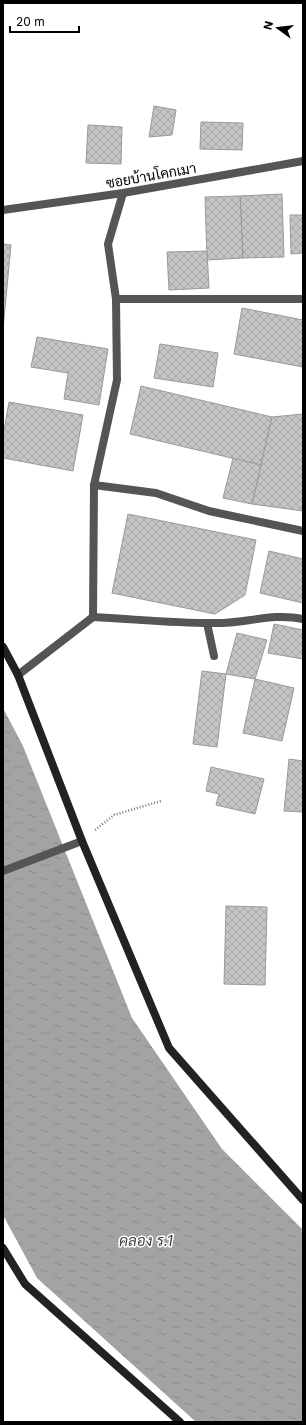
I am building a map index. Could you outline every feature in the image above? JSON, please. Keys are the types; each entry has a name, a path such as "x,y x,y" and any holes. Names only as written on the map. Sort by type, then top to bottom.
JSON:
{"street":[{"name":"ซอยบ้านโคกเมา","path":"3,210 123,193 303,161"},
{"path":"93,617 94,486 117,380 116,299 108,244 123,193"},
{"path":"116,299 303,299"},
{"path":"94,486 156,493 209,511 303,531"},
{"path":"18,675 93,617 207,623 230,622 275,616 303,619"},
{"path":"207,623 214,656"},
{"path":"3,647 18,675 82,841 169,1048 303,1200"},
{"path":"3,871 82,841"},
{"path":"3,1248 25,1284 180,1422"}],"path":[{"path":"82,841 114,815 161,801"}],"water":[{"name":"คลอง ร.1","path":"3,708 23,746 132,1018 222,1149 303,1230 303,1422 196,1422 37,1278 3,1215"}],"building":[{"path":"154,106 176,110 172,135 149,137"},
{"path":"201,122 243,123 242,150 200,149"},
{"path":"88,125 122,127 121,164 86,163"},
{"path":"282,194 284,257 243,258 240,196"},
{"path":"240,196 243,258 207,260 205,197"},
{"path":"290,215 303,215 303,253 291,254"},
{"path":"3,244 11,245 3,329"},
{"path":"207,251 209,288 169,290 167,252"},
{"path":"242,308 303,320 303,367 234,354"},
{"path":"37,337 108,349 99,405 64,399 68,373 31,367"},
{"path":"160,344 218,353 213,387 154,378"},
{"path":"141,386 272,417 261,465 130,434"},
{"path":"9,402 83,415 73,471 3,458 3,436"},
{"path":"303,414 303,511 252,504 272,417"},
{"path":"233,458 261,465 252,504 223,498"},
{"path":"128,514 256,540 245,595 215,614 112,593"},
{"path":"269,551 303,559 303,603 260,593"},
{"path":"274,624 303,630 303,659 268,653"},
{"path":"237,633 267,640 255,679 226,674"},
{"path":"202,671 226,674 217,747 193,744"},
{"path":"255,679 294,688 282,741 243,733"},
{"path":"289,759 303,761 303,812 284,811"},
{"path":"211,767 264,779 255,814 216,805 219,794 206,791"},
{"path":"226,906 267,907 265,985 224,984"}]}
